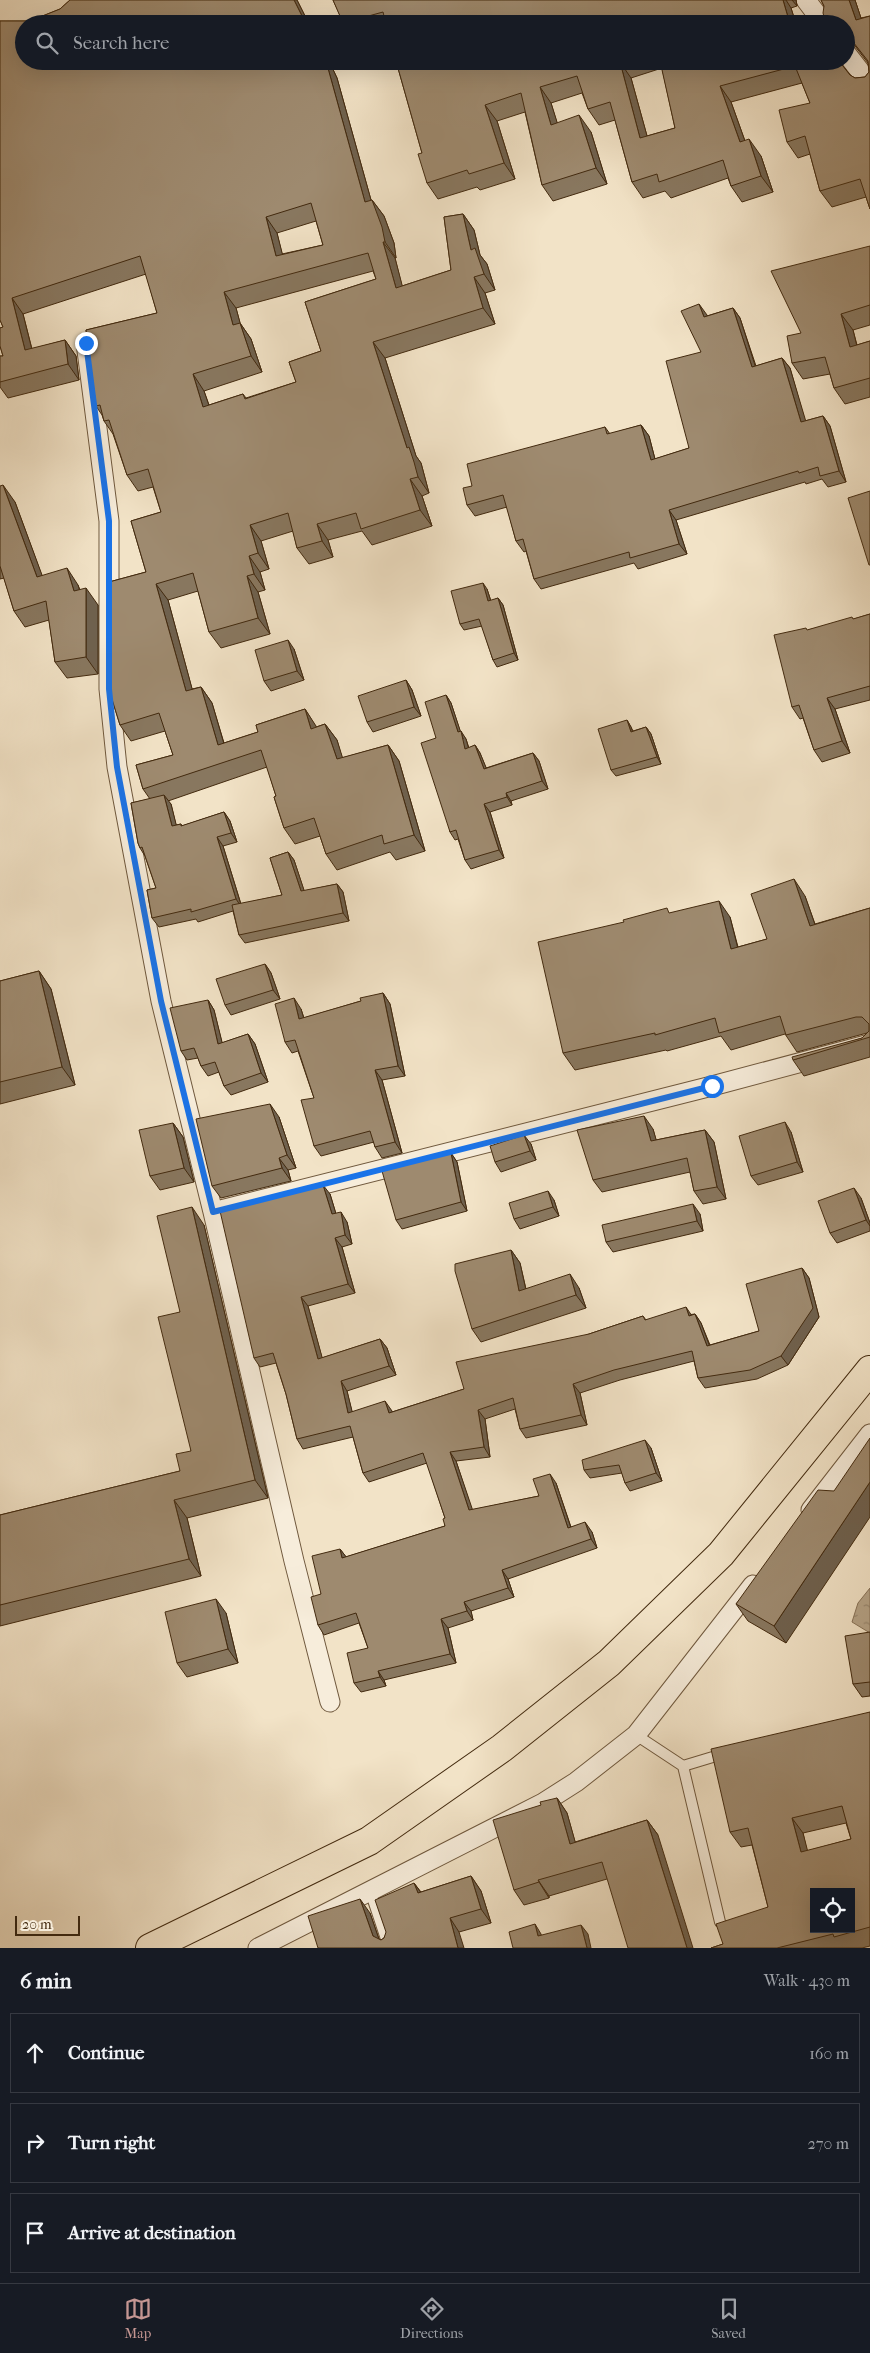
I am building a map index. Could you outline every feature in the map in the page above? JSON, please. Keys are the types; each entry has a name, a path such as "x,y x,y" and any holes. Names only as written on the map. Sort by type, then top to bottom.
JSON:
{"main road":[{"path":"150,1948 369,1842 502,1748 609,1663 721,1554 870,1370"}],"street":[{"path":"806,0 817,15"},
{"path":"855,65 870,84"},
{"path":"86,343 109,521 109,689 117,767 161,1001 213,1212 294,1561 330,1702"},
{"path":"213,1212 712,1086 870,1044"},
{"path":"798,1526 870,1434"},
{"path":"258,1948 543,1803 576,1782 636,1735 762,1573"}],"lane":[{"path":"636,1735 683,1766 720,1922"},
{"path":"683,1766 735,1751"},
{"path":"370,1891 389,1948"}],"water":[{"path":"870,1588 870,1633 852,1622 858,1603"}],"building":[{"path":"70,0 294,0 302,15 45,15 60,9"},
{"path":"333,0 783,0 787,15 384,15 383,12 372,15 340,15"},
{"path":"821,0 849,0 854,15 824,15 824,6"},
{"path":"870,16 870,209 860,179 820,191 805,136 787,142 779,110 810,103 797,70 846,70 855,78 865,77 869,72 868,61 855,44 855,17 856,20"},
{"path":"0,21 15,21 15,70 328,70 365,202 372,200 382,227 385,242 383,242 396,288 451,270 444,217 463,214 471,250 475,248 484,274 474,277 483,308 373,342 407,448 409,447 414,462 418,477 410,479 420,510 361,529 356,513 317,524 322,541 297,548 288,513 250,525 258,553 249,556 254,574 247,576 258,618 209,632 193,573 156,584 186,691 201,687 218,745 258,732 256,725 305,709 311,729 325,724 337,759 388,745 414,835 384,844 382,835 326,854 314,818 284,828 261,750 143,789 136,765 173,755 159,713 120,725 111,696 109,672 109,582 146,572 131,521 161,512 148,469 127,475 109,420 104,421 100,405 96,406 86,330 157,313 140,256 12,298 25,350 65,340 68,364 0,382 0,356 3,356 0,346 0,328 3,327 0,320","holes":["311,203 323,245 276,256 266,217","368,253 376,279 305,302 321,351 289,362 296,382 245,399 243,394 203,407 193,374 251,356 240,323 233,325 224,292"]},
{"path":"399,70 622,70 640,138 675,128 662,70 780,70 720,86 740,142 749,139 761,176 731,186 723,160 659,182 657,174 632,182 610,102 588,109 577,76 540,87 551,125 579,115 596,168 542,185 521,93 485,105 504,163 469,174 467,170 427,183 418,154 422,153"},
{"path":"870,246 870,305 841,314 850,347 870,341 870,378 834,388 825,357 792,363 787,336 801,333 771,271"},
{"path":"699,304 704,317 733,308 752,367 782,358 801,422 823,416 839,471 820,476 818,467 799,473 798,471 669,510 679,544 630,558 629,552 534,579 523,539 516,541 503,495 467,505 463,488 472,486 467,464 605,427 607,434 641,425 651,460 689,448 666,361 701,352 681,311"},
{"path":"3,485 37,577 67,568 74,591 86,588 86,657 55,662 46,601 14,611 0,566 0,486"},
{"path":"870,491 870,565 869,565 848,498"},
{"path":"483,583 488,601 498,598 514,653 493,660 479,619 460,624 451,591"},
{"path":"870,614 870,686 827,698 842,741 814,750 799,705 792,707 774,635 806,628 807,630 852,617 853,619"},
{"path":"288,640 297,671 264,681 255,650"},
{"path":"406,680 414,707 367,722 358,696"},
{"path":"446,695 458,732 461,731 465,749 475,745 484,769 533,753 542,781 506,793 507,797 484,804 499,850 465,860 456,830 450,832 421,743 436,738 425,702"},
{"path":"627,720 631,732 646,727 657,757 611,770 598,729"},
{"path":"164,795 172,826 181,824 181,826 224,812 231,833 217,837 236,899 191,912 191,909 152,918 147,890 156,888 142,847 140,848 138,843 131,803"},
{"path":"288,852 301,891 337,884 343,913 239,935 232,905 282,895 270,858"},
{"path":"794,879 810,926 870,908 870,1037 793,1060 792,1057 862,1038 869,1031 869,1024 862,1017 856,1017 786,1035 780,1016 719,1033 715,1018 655,1035 655,1033 563,1053 538,942 624,922 623,920 667,908 669,913 719,901 731,949 767,939 751,894"},
{"path":"265,964 273,990 225,1005 216,979"},
{"path":"39,971 62,1067 0,1082 0,981"},
{"path":"383,993 398,1066 375,1070 395,1142 375,1147 370,1131 314,1146 301,1100 314,1098 295,1040 285,1042 275,1004 294,998 299,1019 361,1001 360,998"},
{"path":"208,1000 218,1044 248,1034 261,1073 224,1086 215,1062 201,1066 194,1048 181,1051 170,1008"},
{"path":"270,1104 287,1155 279,1158 282,1168 212,1186 196,1119"},
{"path":"644,1116 651,1141 705,1130 717,1187 694,1191 687,1158 593,1180 577,1130"},
{"path":"785,1122 797,1162 751,1176 739,1136"},
{"path":"173,1123 184,1168 150,1176 139,1130"},
{"path":"524,1135 530,1151 495,1162 490,1146"},
{"path":"451,1153 461,1202 396,1220 382,1171"},
{"path":"323,1185 332,1214 341,1212 345,1235 335,1238 348,1284 301,1297 318,1359 380,1339 389,1366 341,1381 348,1413 385,1401 389,1413 464,1389 456,1362 589,1334 643,1316 645,1320 686,1307 689,1316 695,1314 707,1346 759,1331 746,1284 802,1268 813,1308 781,1356 750,1370 698,1378 692,1351 614,1370 573,1384 581,1415 520,1429 513,1398 478,1410 484,1447 450,1452 469,1510 539,1496 533,1479 550,1474 568,1528 585,1522 591,1539 502,1570 508,1588 464,1602 467,1611 441,1619 450,1654 378,1671 380,1677 354,1683 347,1653 368,1648 356,1613 318,1625 311,1597 321,1594 312,1556 340,1549 342,1558 445,1526 443,1519 445,1518 423,1453 363,1473 350,1426 297,1439 286,1394 273,1353 254,1358 220,1211"},
{"path":"854,1188 866,1220 830,1233 818,1201"},
{"path":"548,1191 553,1207 514,1219 509,1203"},
{"path":"693,1204 697,1221 606,1242 602,1225"},
{"path":"192,1207 255,1480 174,1500 189,1559 0,1605 0,1515 180,1471 176,1454 191,1451 158,1317 180,1312 157,1216"},
{"path":"511,1250 519,1291 570,1274 576,1295 472,1329 455,1271 455,1264"},
{"path":"870,1438 870,1482 774,1626 736,1604 818,1490 834,1491"},
{"path":"645,1440 656,1473 625,1483 619,1465 584,1470 582,1460"},
{"path":"216,1599 228,1649 177,1663 165,1612"},
{"path":"870,1632 870,1682 853,1684 845,1636"},
{"path":"870,1712 870,1927 855,1931 855,1888 810,1888 810,1933 848,1933 834,1937 833,1934 777,1948 711,1948 723,1944 716,1924 768,1907 748,1828 730,1832 711,1749","holes":["842,1806 851,1839 801,1852 792,1818"]},
{"path":"557,1798 570,1844 647,1820 687,1948 628,1948 602,1862 538,1880 539,1882 514,1890 493,1820 541,1805 540,1802"},
{"path":"471,1876 481,1909 450,1918 458,1948 318,1948 308,1916 360,1899 373,1936 381,1940 386,1932 375,1900 414,1883 418,1893"},
{"path":"535,1924 538,1936 581,1925 587,1948 513,1948 509,1932"}],"route":[{"path":"86,343 109,521 109,689 117,767 161,1001 213,1212 712,1086"}]}
